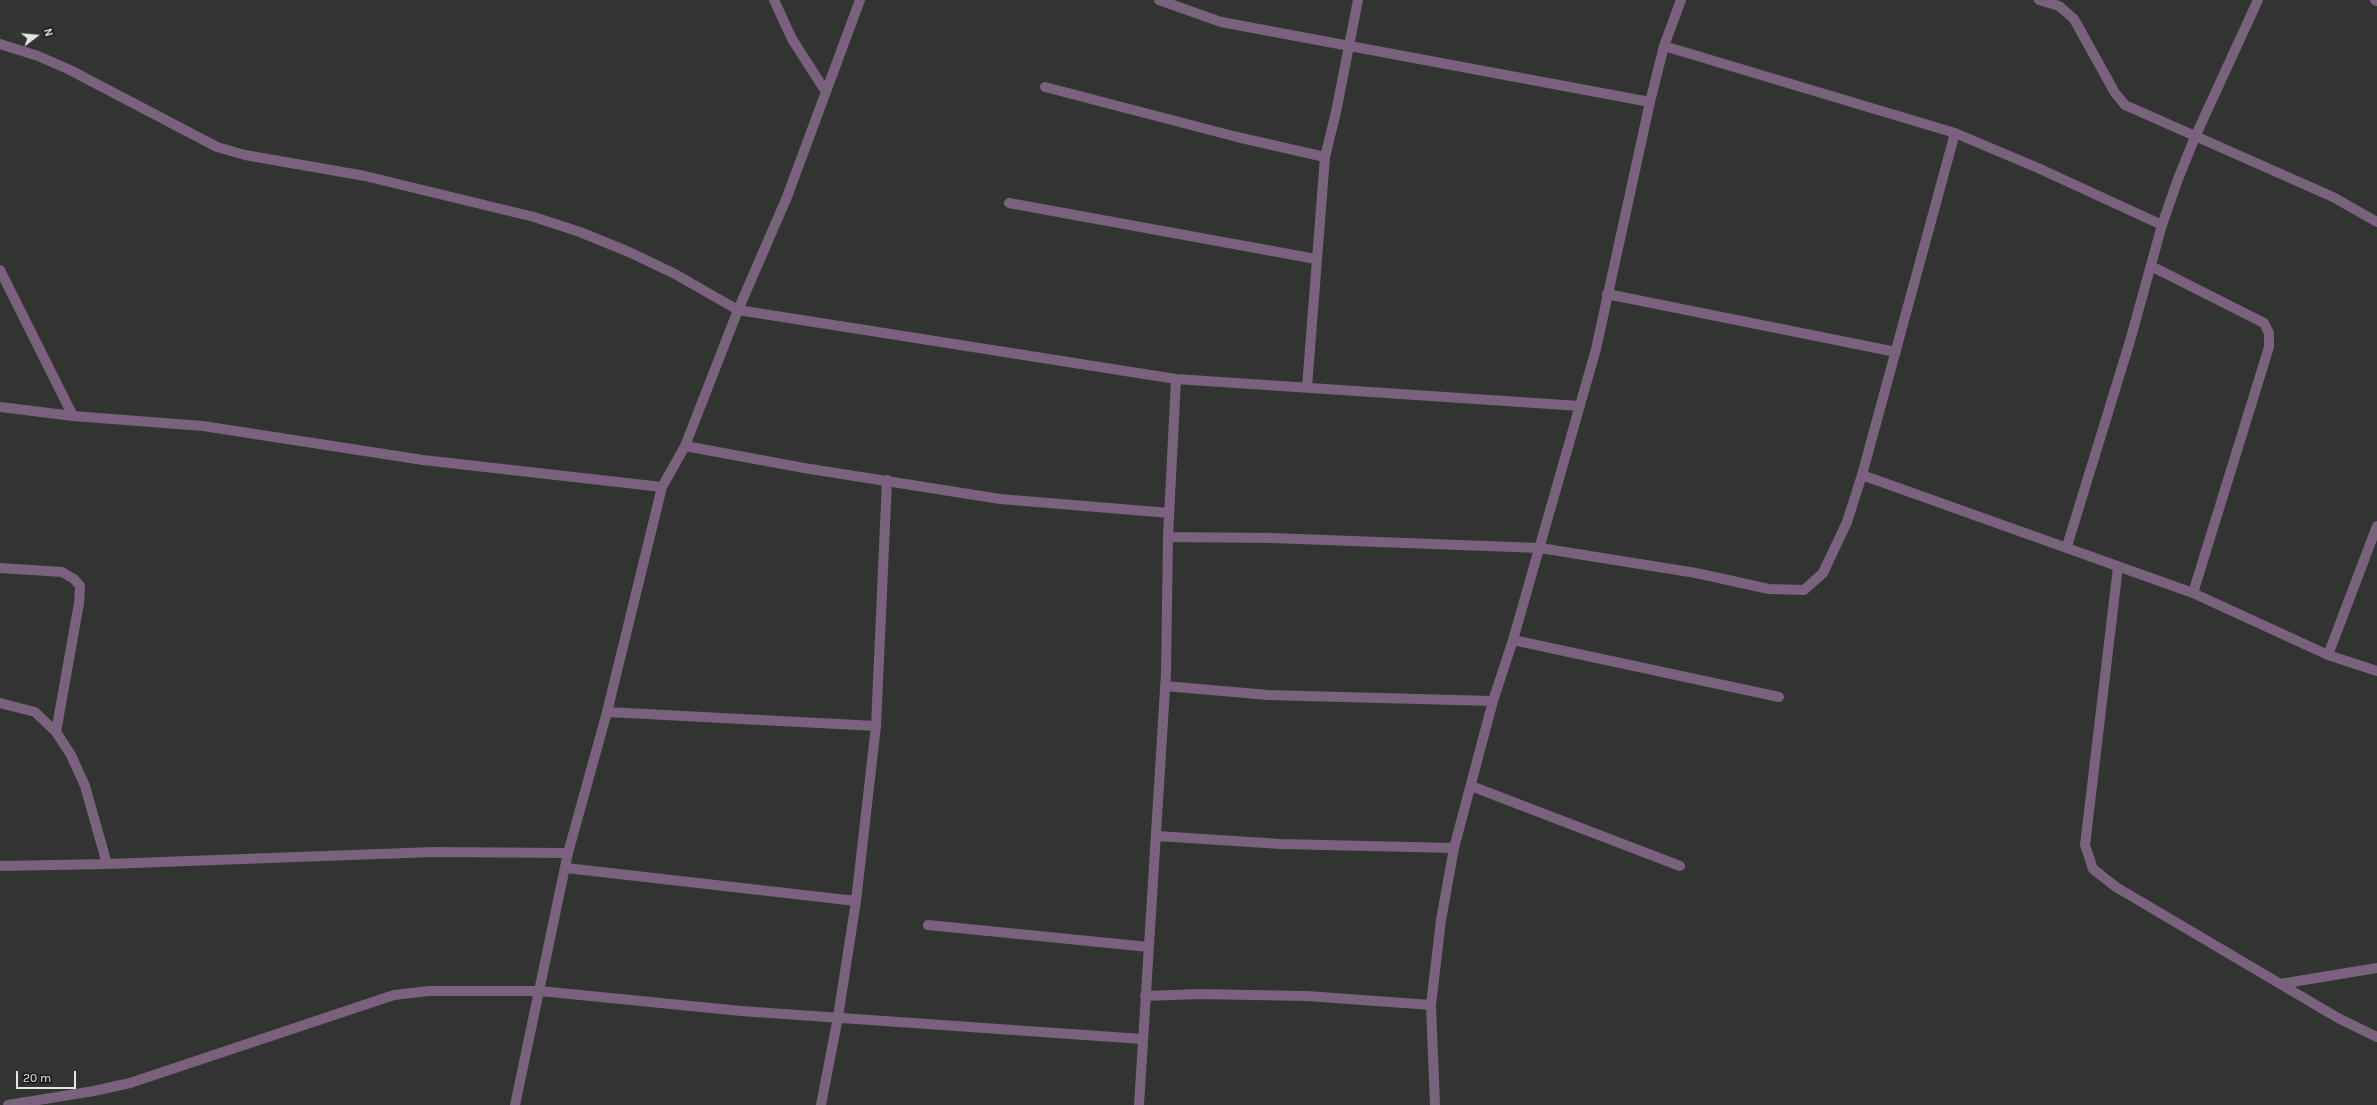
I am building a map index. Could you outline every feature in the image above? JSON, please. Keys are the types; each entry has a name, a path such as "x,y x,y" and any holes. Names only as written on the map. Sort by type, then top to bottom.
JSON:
{"street":[{"path":"774,0 792,39 826,92"},
{"path":"515,1105 566,868 568,852 608,712 662,487 685,446 738,310 787,197 860,0"},
{"path":"1159,0 1221,22 1650,102"},
{"path":"1307,387 1325,157 1350,45 1358,0"},
{"path":"1434,1105 1431,1005 1441,920 1454,848 1493,701 1513,640 1540,548 1596,349 1650,102 1664,46 1681,0"},
{"path":"2039,0 2059,6 2074,19 2115,93 2125,105 2333,198 2377,222"},
{"path":"2067,546 2152,266 2162,225 2195,136 2258,0"},
{"path":"0,44 38,56 70,70 217,147 245,155 365,176 534,217 580,232 629,252 675,274 738,310 1032,358 1176,379 1580,406"},
{"path":"1664,46 1954,133 2038,168 2162,225"},
{"path":"1045,87 1237,137 1325,157"},
{"path":"1168,537 1294,538 1540,548 1696,573 1769,589 1804,590 1823,573 1847,522 1862,475 1896,352 1954,133"},
{"path":"1009,203 1316,259"},
{"path":"2152,266 2264,323 2269,333 2269,347 2193,593"},
{"path":"0,270 73,416"},
{"path":"1607,294 1896,352"},
{"path":"1139,1105 1142,1039 1157,836 1165,686 1168,537 1176,379"},
{"path":"0,407 73,416 203,426 423,460 662,487"},
{"path":"685,446 804,468 1021,501 1169,513"},
{"path":"1862,475 2067,546 2118,567 2193,593 2328,655 2377,670"},
{"path":"821,1105 838,1017 856,901 876,726 887,480"},
{"path":"2328,655 2377,526"},
{"path":"2118,567 2085,845 2093,869 2116,887 2338,1018 2377,1037"},
{"path":"0,568 62,572 74,579 80,586 79,603 56,732"},
{"path":"1513,640 1779,697"},
{"path":"1165,686 1268,695 1493,701"},
{"path":"0,702 35,712 56,732 71,755 85,786 107,864"},
{"path":"608,712 876,726"},
{"path":"1471,786 1680,866"},
{"path":"1157,836 1281,844 1454,848"},
{"path":"0,866 107,864 433,852 568,852"},
{"path":"566,868 856,901"},
{"path":"928,925 1149,947"},
{"path":"2280,984 2377,968"},
{"path":"8,1105 94,1092 130,1083 394,994 429,991 540,991 741,1011 1142,1039"},
{"path":"1145,996 1200,994 1307,996 1431,1005"}]}
